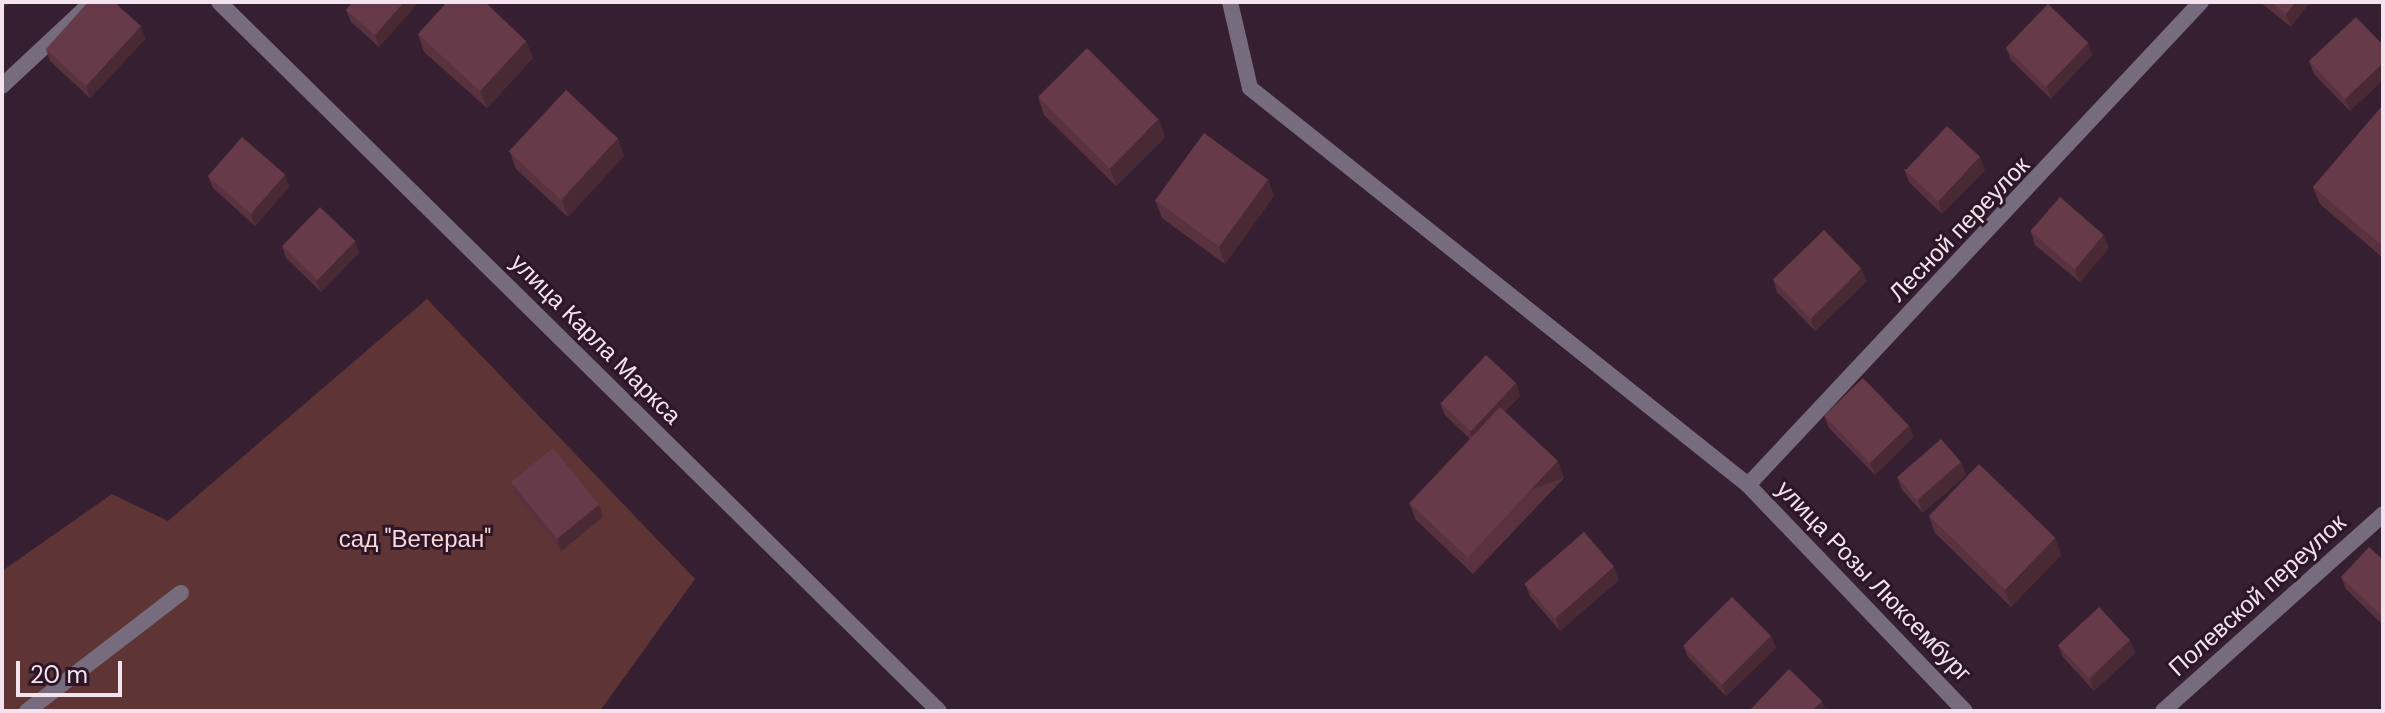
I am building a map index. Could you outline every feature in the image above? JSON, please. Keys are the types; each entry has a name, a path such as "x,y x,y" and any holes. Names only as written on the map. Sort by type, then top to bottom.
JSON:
{"street":[{"path":"2,86 92,2"},
{"name":"улица Карла Маркса","path":"219,2 939,711"},
{"name":"улица Розы Люксембург","path":"1230,2 1250,88 1748,485 1965,711"},
{"name":"Лесной переулок","path":"1748,485 2201,2"},
{"name":"Полевской переулок","path":"2163,711 2383,514"},
{"path":"27,711 181,593"}],"green space":[{"name":"сад \"Ветеран\"","path":"427,299 695,579 600,711 2,711 2,571 112,494 168,521"}],"building":[{"path":"88,2 114,2 141,26 86,86 46,49"},
{"path":"353,2 404,2 375,35 346,10"},
{"path":"447,2 485,2 526,41 480,91 418,34"},
{"path":"2271,2 2296,2 2286,14"},
{"path":"2048,4 2088,43 2046,87 2006,48"},
{"path":"2356,17 2383,45 2383,63 2345,99 2309,61"},
{"path":"1087,48 1158,119 1110,168 1038,97"},
{"path":"566,90 618,138 561,200 509,151"},
{"path":"2383,105 2383,246 2313,187"},
{"path":"1947,126 1980,157 1938,201 1905,171"},
{"path":"1204,133 1268,179 1219,247 1155,200"},
{"path":"242,137 285,174 251,214 208,176"},
{"path":"2060,197 2104,235 2074,269 2030,231"},
{"path":"320,207 355,241 318,280 282,246"},
{"path":"1824,230 1862,269 1810,318 1773,279"},
{"path":"1486,355 1516,383 1471,431 1441,403"},
{"path":"1863,378 1909,425 1870,463 1824,416"},
{"path":"1500,407 1558,461 1468,557 1410,504"},
{"path":"1941,439 1961,462 1917,500 1897,477"},
{"path":"553,448 599,505 557,539 511,482"},
{"path":"1979,464 2055,538 2005,589 1929,516"},
{"path":"1584,532 1614,567 1555,619 1524,584"},
{"path":"2369,547 2383,560 2383,617 2341,577"},
{"path":"1732,597 1771,636 1722,685 1683,646"},
{"path":"2099,607 2130,640 2089,678 2058,645"},
{"path":"1789,669 1822,701 1812,711 1749,711"}]}
